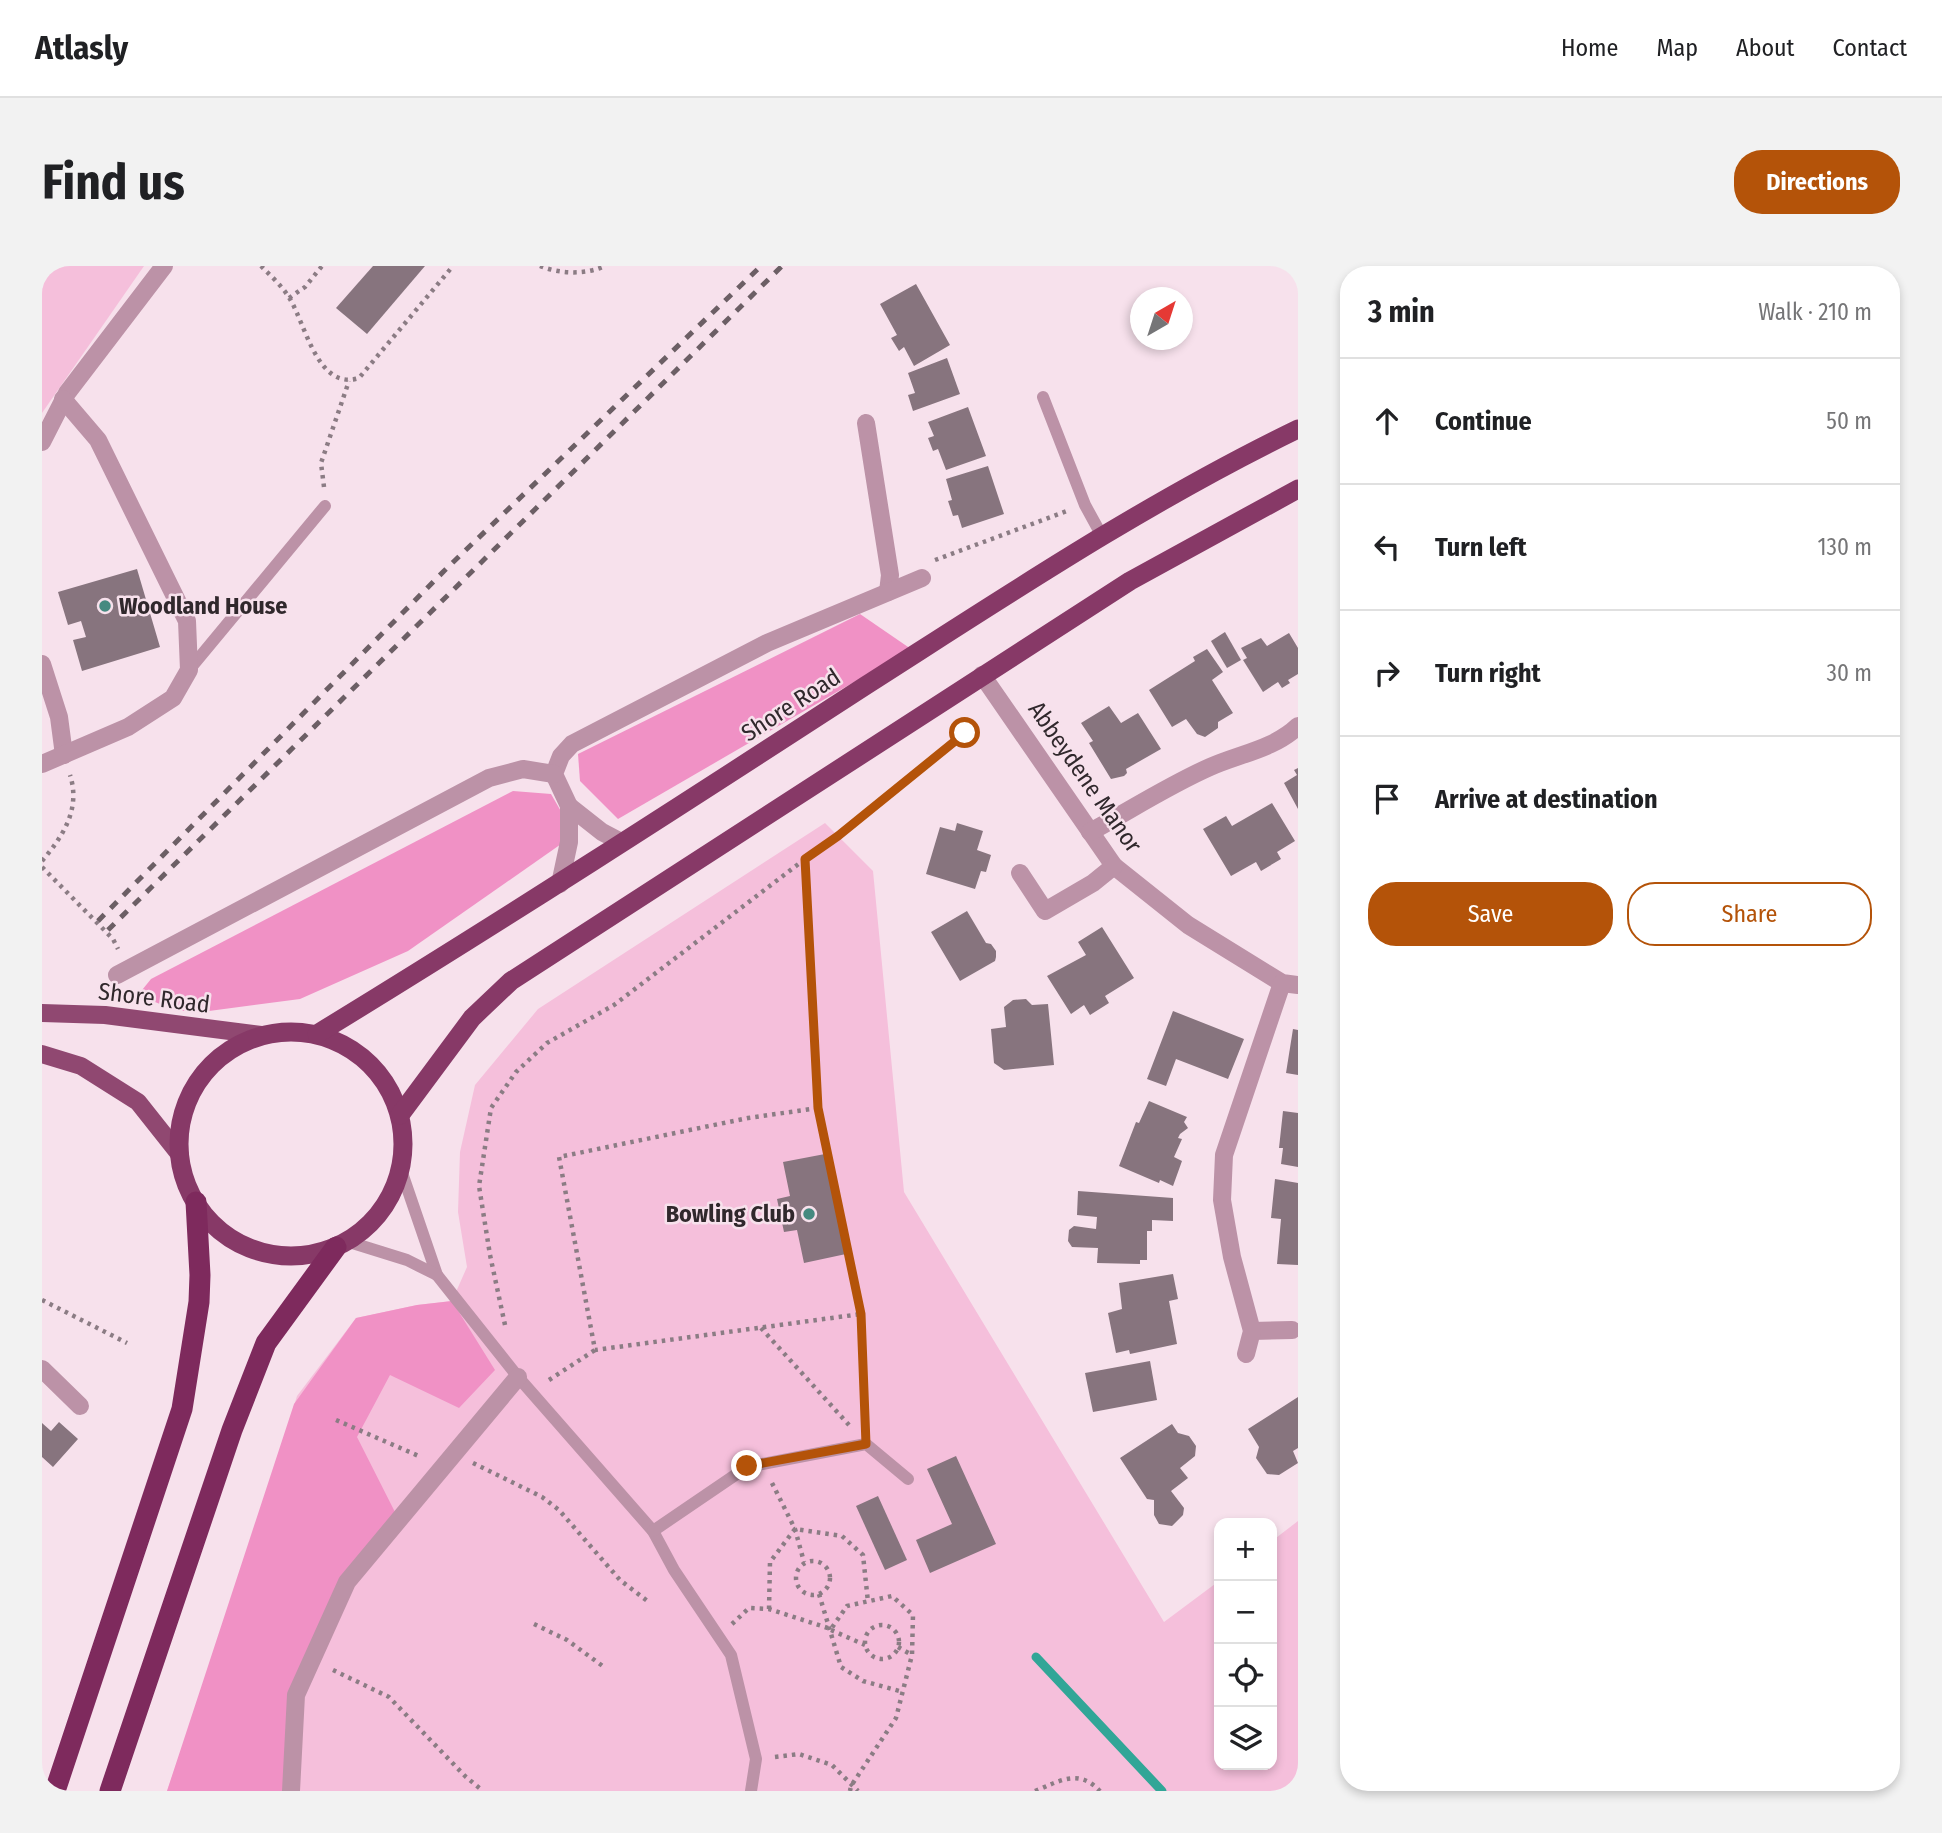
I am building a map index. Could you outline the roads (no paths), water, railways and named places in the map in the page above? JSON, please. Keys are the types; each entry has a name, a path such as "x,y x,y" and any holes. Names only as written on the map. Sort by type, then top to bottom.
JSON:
{"highway":[{"name":"Shore Road","path":"317,1034 559,884 1102,536 1298,429"},
{"path":"400,1115 472,1018 510,981 1130,581 1298,489"},
{"path":"289,1031 317,1034 345,1045 369,1063 388,1087 400,1115 403,1152 395,1188 375,1219 357,1235 341,1244 305,1255 273,1254 243,1245 216,1227 196,1202 185,1180 180,1155 181,1124 191,1094 208,1068 232,1048 261,1035 289,1031"},
{"path":"55,1791 182,1409 199,1302 196,1202"},
{"path":"110,1791 232,1430 266,1343 341,1244"}],"main road":[{"name":"Shore Road","path":"42,1013 105,1015 261,1035"},
{"path":"42,1055 81,1066 138,1102 180,1155"}],"street":[{"path":"42,442 63,399 114,328 164,266"},
{"path":"42,764 128,727 173,698 188,670 187,621 98,440 63,399"},
{"path":"866,423 890,575 888,592"},
{"path":"559,884 569,842 569,807 554,774 561,756 572,744 767,643 922,578"},
{"path":"42,664 59,717 64,755"},
{"name":"Abbeydene Manor","path":"982,675 1114,866 1188,925 1290,984"},
{"path":"1090,832 1211,766 1241,757 1291,733 1298,726"},
{"path":"122,972 489,778 523,769 554,774"},
{"path":"569,807 621,842"},
{"path":"1020,873 1045,911 1093,883 1114,866"},
{"path":"1246,1354 1252,1331 1232,1257 1222,1200 1224,1155 1290,984"},
{"path":"1252,1331 1292,1330"},
{"path":"42,1369 80,1406"},
{"path":"291,1791 296,1695 347,1582 517,1377"}],"lane":[{"path":"1043,397 1085,505 1102,536"},
{"path":"188,670 325,506"},
{"path":"400,1167 437,1275 517,1377 653,1531 674,1570 731,1655 756,1759 751,1791"},
{"path":"341,1244 407,1260 437,1275"},
{"path":"653,1531 747,1466 866,1444 908,1479"}],"waterway":[{"path":"1036,1657 1162,1791"}],"railway":[{"path":"98,921 444,571 761,266"},
{"path":"108,930 782,266"}],"place":[{"name":"Woodland House","path":"105,606"},
{"name":"Bowling Club","path":"809,1214"}]}
